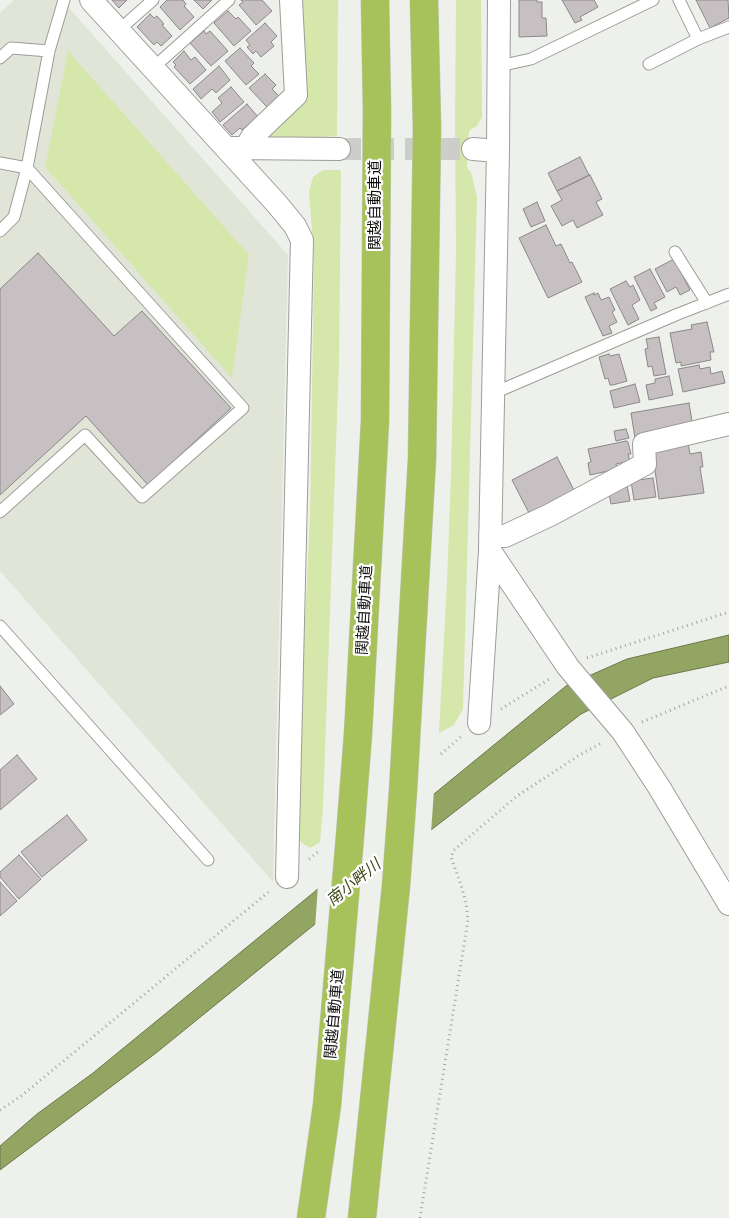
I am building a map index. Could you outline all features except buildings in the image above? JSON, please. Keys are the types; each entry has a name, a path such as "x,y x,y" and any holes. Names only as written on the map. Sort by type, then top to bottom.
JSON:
{"highway":[{"name":"関越自動車道","path":"312,1218 327,1105 350,836 358,734 375,421 377,110 375,0"},
{"path":"362,1218 396,886 422,459 427,128 424,0"}],"street":[{"path":"91,0 153,68 236,149 295,226 302,240 287,877"},
{"path":"236,149 252,137 296,95 292,0"},
{"path":"479,723 490,544 500,66 499,0"},
{"path":"236,149 339,149"},
{"path":"473,150 498,151"},
{"path":"490,544 550,515 645,464 644,444 729,424"},
{"path":"490,544 570,669 620,729 659,787 729,904"}],"lane":[{"path":"0,231 14,217 27,168 49,51 64,0"},
{"path":"118,30 153,0"},
{"path":"153,68 229,0"},
{"path":"500,66 531,60 653,0"},
{"path":"679,0 698,40"},
{"path":"649,64 729,27"},
{"path":"0,58 11,48 49,51"},
{"path":"0,163 27,168 243,408 142,497 85,435 0,512"},
{"path":"675,252 707,303"},
{"path":"494,393 729,294"},
{"path":"0,626 208,860"}],"path":[{"path":"441,754 479,723 570,669 583,659 729,612"},
{"path":"420,1218 468,920 462,888 451,857 454,850 517,796 620,729 729,686"},
{"path":"0,1110 20,1097 287,877"}],"shaded area":[{"path":"14,0 62,0 288,255 273,882 0,571 0,13"},
{"path":"302,0 338,0 337,136 272,140 267,138 300,100"},
{"path":"456,0 481,0 482,117 477,126 469,131 467,168 471,172 477,197 463,709 454,725 439,733 451,474 456,251"},
{"path":"68,51 249,255 232,378 45,167"},
{"path":"323,170 341,170 339,361 323,806 320,842 310,848 302,843 295,834 310,516 314,258 309,192 313,177"}],"water":[{"name":"南小畔川","path":"729,635 729,662 653,678 581,714 431,830 156,1053 0,1170 0,1146 37,1114 93,1073 566,686 627,659"}],"pier":[{"path":"434,790 431,833 315,928 318,885"}],"tunnel":[{"path":"339,149 473,149"}]}
